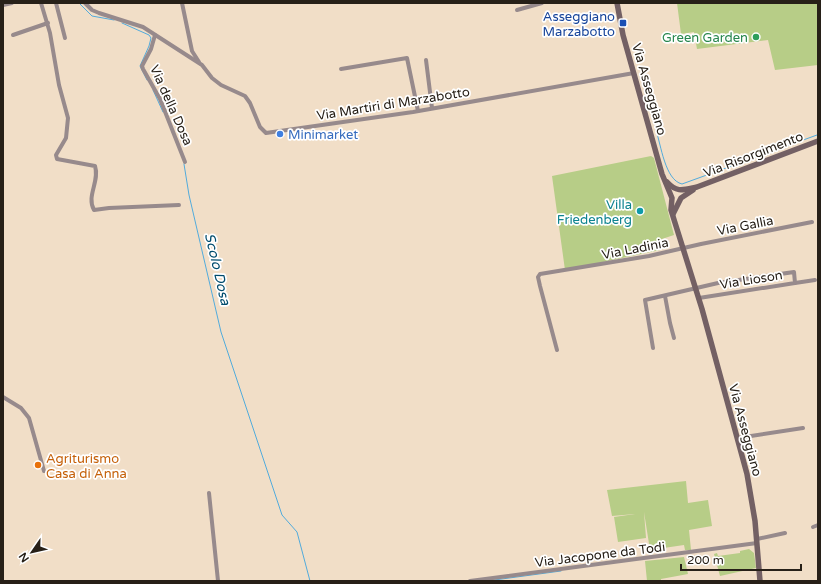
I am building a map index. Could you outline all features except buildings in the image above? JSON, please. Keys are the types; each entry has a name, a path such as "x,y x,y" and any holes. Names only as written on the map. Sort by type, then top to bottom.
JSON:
{"street":[{"path":"3,5 12,3"},
{"path":"41,3 48,23 59,85 68,118 66,138 56,155 56,159 95,166 96,174 91,203 94,210 179,205"},
{"path":"56,3 65,38"},
{"name":"Via Martiri di Marzabotto","path":"85,3 92,10 134,23 155,35 202,66 212,78 247,98 260,127 266,133 418,111 634,73"},
{"path":"182,3 194,54 202,66"},
{"path":"517,10 542,3"},
{"name":"Via Asseggiano","path":"617,3 623,35 671,197 673,215 682,248 699,298 751,490 760,581"},
{"path":"13,35 48,23"},
{"name":"Via della Dosa","path":"155,35 142,66 160,99 185,162"},
{"path":"188,56 194,54"},
{"path":"341,69 407,58 418,111"},
{"path":"426,60 432,108"},
{"name":"Via Risorgimento","path":"677,191 696,187 818,140"},
{"name":"Via Asseggiano","path":"665,180 677,191 680,198"},
{"name":"Via Risorgimento","path":"680,198 696,187"},
{"path":"677,191 671,197 675,200 680,198"},
{"path":"673,215 680,198"},
{"name":"Via Gallia","path":"682,248 812,222"},
{"name":"Via Ladinia","path":"557,350 538,277 543,273 591,266 682,248"},
{"name":"Via Lioson","path":"695,288 718,283 794,272 795,282 699,298"},
{"path":"795,282 815,280"},
{"path":"653,348 645,300 695,288"},
{"path":"665,296 674,338"},
{"path":"3,397 21,408 29,418 44,471"},
{"path":"738,438 803,428"},
{"path":"209,493 218,581"},
{"name":"Via Jacopone da Todi","path":"470,581 757,541 785,533"}],"green space":[{"name":"Green Garden","path":"677,3 818,3 818,65 775,70 768,40 697,49 694,32 681,34"},
{"path":"651,156 654,158 674,235 659,240 660,250 565,270 552,176"},
{"path":"686,481 688,503 708,500 712,526 689,530 691,550 685,550 684,545 650,550 644,512 646,538 618,542 614,517 635,514 612,516 607,490"},
{"path":"749,549 754,553 756,568 720,576 714,554 717,553 718,556 740,553 740,551"},
{"path":"684,557 688,574 661,579 661,581 647,581 645,561"}],"waterway":[{"name":"Scolo Dosa","path":"79,3 92,16 114,20"},
{"name":"Scolo Dosa","path":"122,23 149,35 151,38 140,66 147,80"},
{"name":"Scolo Dosa","path":"153,90 163,112"},
{"path":"656,130 664,161 671,176 682,184 817,135"},
{"name":"Scolo Dosa","path":"184,164 189,195 221,332 282,515 297,532 310,581"},
{"path":"487,581 561,571"}],"place":[{"name":"Asseggiano Marzabotto","path":"623,23"},
{"name":"Green Garden","path":"756,37"},
{"name":"Minimarket","path":"280,134"},
{"name":"Villa Friedenberg","path":"640,211"},
{"name":"Agriturismo Casa di Anna","path":"38,465"}]}
